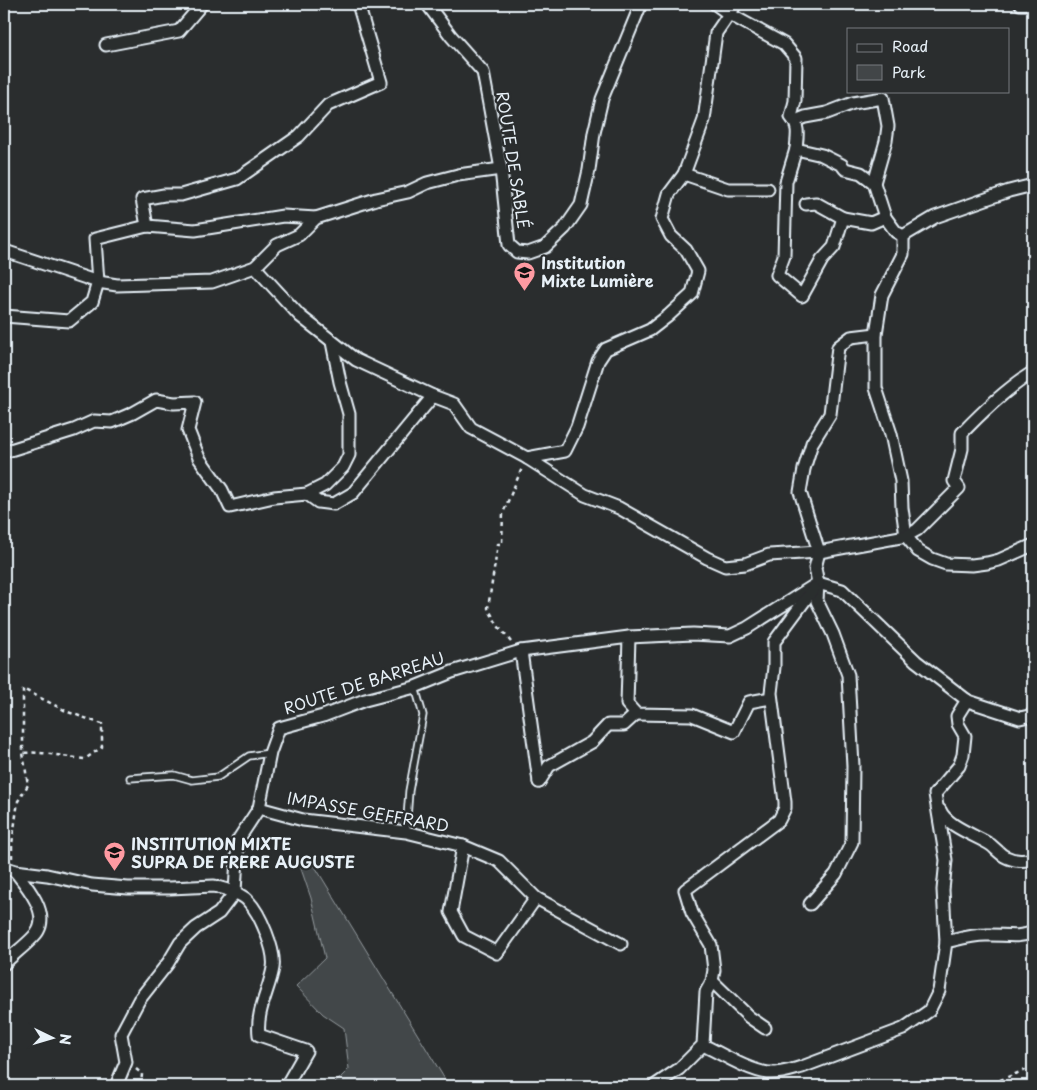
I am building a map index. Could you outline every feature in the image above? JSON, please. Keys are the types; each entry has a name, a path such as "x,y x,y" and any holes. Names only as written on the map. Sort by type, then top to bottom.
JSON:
{"street":[{"path":"106,45 179,31 202,4"},
{"path":"147,226 142,199 164,195 181,195 236,179 299,136 328,105 380,82 358,4"},
{"name":"ROUTE DE SABLÉ","path":"427,4 450,36 483,72 500,169 509,245 517,252 528,253 545,246 565,228 581,205 602,99 641,4"},
{"path":"714,4 733,9 784,44 796,58 795,101 791,117 795,121 798,130 796,149 786,182 784,256 777,275 802,296 822,260 834,247 843,218"},
{"path":"1020,4 1033,4"},
{"path":"526,458 565,451 577,427 598,361 606,349 650,330 692,294 698,271 686,250 671,236 662,219 669,194 684,174 704,120 716,33 733,9"},
{"path":"795,121 827,113 853,103 883,98 888,126 886,141 874,184"},
{"path":"796,149 822,155 845,169 861,173 874,184 885,217 896,232 903,236"},
{"path":"4,316 68,321 92,302 98,282 96,239 147,226 195,230 283,216 316,218 376,198 408,192 427,183 450,177 500,169"},
{"path":"684,174 728,189 768,189"},
{"path":"903,236 935,217 1008,191 1033,185"},
{"path":"806,204 816,203 843,218 871,223 885,217"},
{"path":"4,248 5,251 98,282 117,285 212,282 255,266 277,245 300,235 316,218"},
{"path":"903,236 903,254 882,295 876,334 876,388 891,434 901,481 906,536 918,551 946,564 972,565 987,563 1012,555 1033,544"},
{"path":"255,266 300,316 356,360 454,404 471,428 526,458 585,494 619,508 707,558 725,566 745,564 769,555 819,552 906,536 917,530 959,488 954,480 962,449 962,433 997,398 1015,383 1033,372"},
{"path":"810,904 836,874 852,842 853,766 848,675 833,634 817,601 818,582 815,568 819,552 800,492 804,469 812,444 830,414 838,347 851,337 876,334"},
{"path":"4,450 74,430 94,421 112,422 156,400 174,403 195,402 188,430 199,458 222,490 230,507 274,497 306,494 325,485 343,466 350,455 349,414 332,342"},
{"path":"306,494 318,502 334,504 353,493 433,396"},
{"path":"654,1086 679,1069 703,1045 706,992 712,981 714,970 711,945 692,912 686,890 779,820 786,802 770,685 774,667 774,642 780,631 789,624 818,582"},
{"path":"818,582 842,590 916,661 967,700 1020,718 1033,715"},
{"name":"ROUTE DE BARREAU","path":"235,892 238,840 259,808 270,753 279,728 323,716 365,700 415,687 452,672 522,651 629,637 693,634 730,636 747,628 818,582"},
{"path":"629,637 627,704 636,714"},
{"path":"522,651 539,782 549,766 592,742 608,725 624,725 636,714 692,715 734,732 749,702 771,698"},
{"path":"935,794 959,766 963,755 965,736 958,724 957,716 967,700"},
{"path":"935,794 942,814 949,821 1006,857 1019,860 1033,858"},
{"path":"703,1045 757,1070 769,1073 786,1072 903,1030 929,1011 939,992 946,942 943,890 946,860 935,794"},
{"name":"IMPASSE GEFFRARD","path":"259,808 304,820 406,832 463,846 499,861 536,898 621,944"},
{"path":"463,846 451,912 464,936 497,953 536,898"},
{"path":"10,870 101,886 170,888 214,886 235,892 248,901 263,925 274,966 257,1022 259,1035 306,1051 286,1086"},
{"path":"4,964 38,931 41,918 32,892 10,870"},
{"path":"116,1086 126,1062 121,1034 139,1000 168,963 180,943 196,928 219,913 235,892"},
{"path":"946,942 972,935 987,934 1017,937 1033,932"},
{"path":"712,981 749,1017 765,1028"}],"lane":[{"path":"406,832 409,791 423,715 415,687"},
{"path":"130,778 174,775 192,780 218,777 249,756 270,753"}],"path":[{"path":"522,651 508,639 488,608 498,544 502,544 503,513 526,458"},
{"path":"10,870 18,801 28,785 23,752 23,689 68,712 102,724 102,747 85,759 45,755 38,752 23,752"},
{"path":"126,1062 142,1074 141,1086"},
{"path":"985,1086 1033,1067"}],"green space":[{"path":"308,855 446,1081 493,1086 332,1086 349,1069 344,1028 323,1014 296,986 325,958 311,898 298,860"}],"place":[{"name":"Institution Mixte Lumière","path":"525,291"},
{"name":"INSTITUTION MIXTE SUPRA DE FRERE AUGUSTE","path":"115,872"}]}
